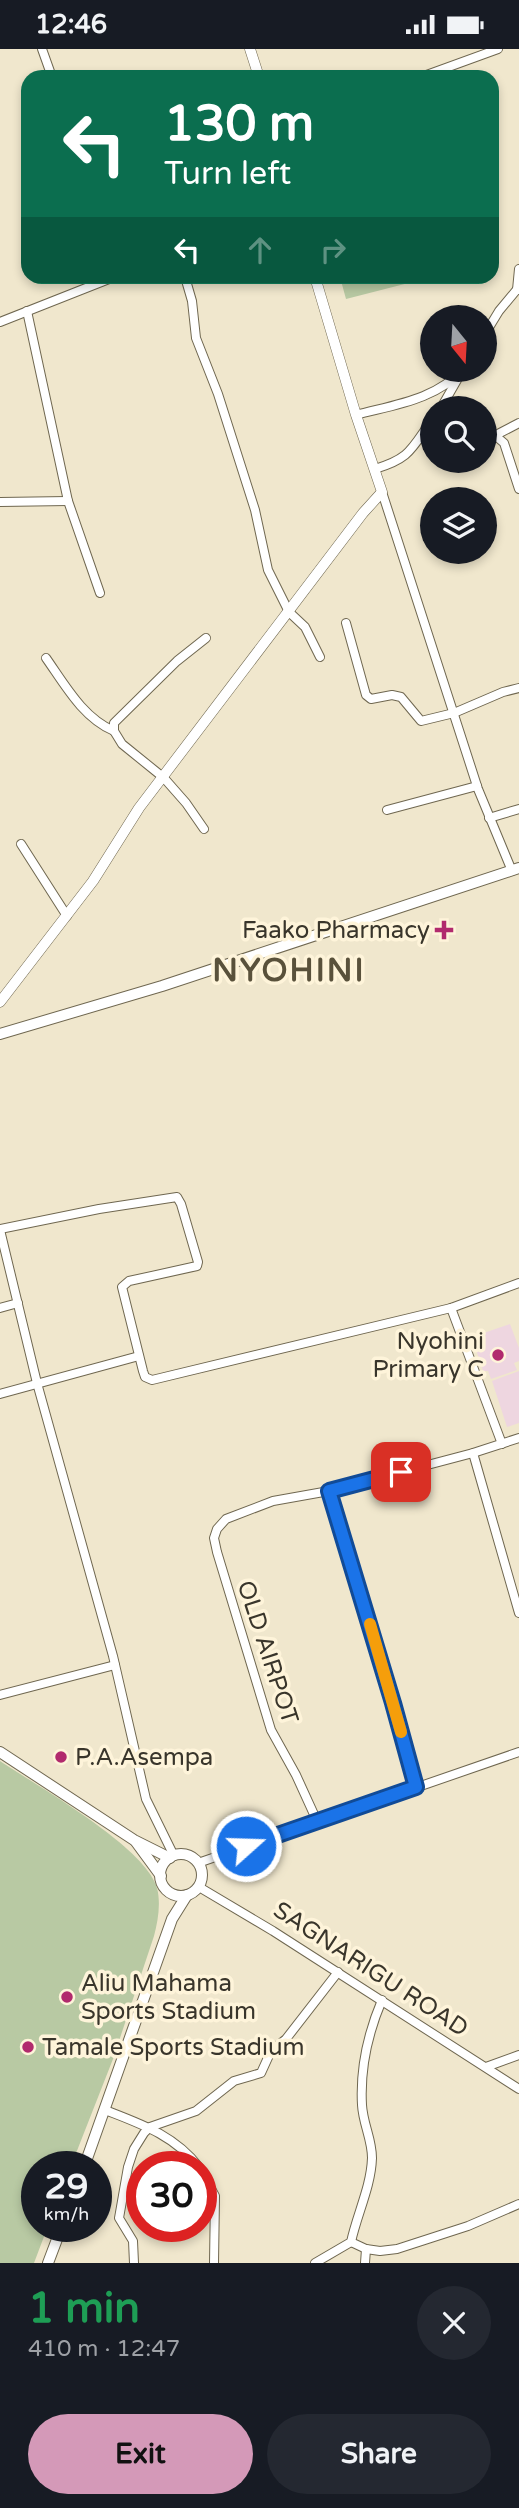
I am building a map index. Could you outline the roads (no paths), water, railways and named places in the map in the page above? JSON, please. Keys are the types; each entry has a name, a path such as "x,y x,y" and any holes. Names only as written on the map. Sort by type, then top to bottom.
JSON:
{"main road":[{"path":"0,1034 108,1003 515,870"},
{"path":"0,1752 134,1840 172,1857"},
{"path":"134,1840 161,1876 172,1919"},
{"path":"90,2151 172,1919 187,1895 199,1887 202,1874 198,1863 185,1855 172,1857 164,1864 161,1876"},
{"path":"166,1890 176,1895 187,1895"},
{"path":"48,2263 56,2242"}],"street":[{"path":"42,49 50,70"},
{"path":"250,49 257,70"},
{"path":"440,70 498,49"},
{"path":"497,314 518,288 519,269"},
{"path":"0,322 96,284"},
{"path":"187,284 192,301 196,338 218,394 255,510 268,570 289,612 305,627 320,657"},
{"path":"317,284 356,415 477,786 489,818 515,870"},
{"path":"27,311 68,501 100,593"},
{"path":"356,415 430,394 450,382"},
{"path":"497,434 519,423"},
{"path":"497,436 504,443 519,489"},
{"path":"375,469 397,463 407,455 420,437"},
{"path":"0,1002 93,881 139,809 363,513 382,492"},
{"path":"0,502 68,501"},
{"path":"346,622 366,695 371,699 392,695 401,697 421,721 454,713 519,688"},
{"path":"204,829 164,778 122,744 114,731 114,723 177,661 206,638"},
{"path":"46,658 71,694 102,726 114,731"},
{"path":"387,810 477,786"},
{"path":"489,818 519,809"},
{"path":"20,844 67,915"},
{"path":"172,1857 146,1799 115,1665 37,1383 0,1230 99,1209 177,1197 197,1266 129,1281 122,1287 145,1377 152,1380 451,1308 519,1283"},
{"path":"0,1308 18,1303"},
{"path":"451,1308 502,1444"},
{"path":"0,1394 139,1356"},
{"path":"416,1787 329,1491 519,1438"},
{"path":"473,1453 519,1613"},
{"name":"OLD AIRPOT","path":"317,1821 271,1730 214,1538 226,1518 273,1501 329,1491"},
{"path":"0,1695 115,1665"},
{"path":"198,1863 519,1752"},
{"name":"SAGNARIGU ROAD","path":"199,1887 232,1905 519,2089"},
{"path":"134,2263 132,2241 119,2218 134,2149 150,2127 196,2111 233,2081 261,2073 271,2051 290,2034 338,1972"},
{"path":"315,2263 351,2242 372,2162 371,2138 362,2107 362,2074 369,2033 382,2000"},
{"path":"486,2067 519,2055"},
{"path":"105,2110 150,2127 184,2151"},
{"path":"351,2242 366,2249 397,2249 468,2226 519,2204"},
{"path":"214,2242 214,2263"},
{"path":"365,2263 366,2249"}],"place":[{"name":"Faako Pharmacy","path":"444,930"},
{"name":"Nyohini Primary C","path":"498,1355"},
{"name":"P.A.Asempa","path":"61,1757"},
{"name":"Aliu Mahama Sports Stadium","path":"67,1997"},
{"name":"Tamale Sports Stadium","path":"28,2047"}],"district":[{"name":"NYOHINI","path":"289,970"}]}
